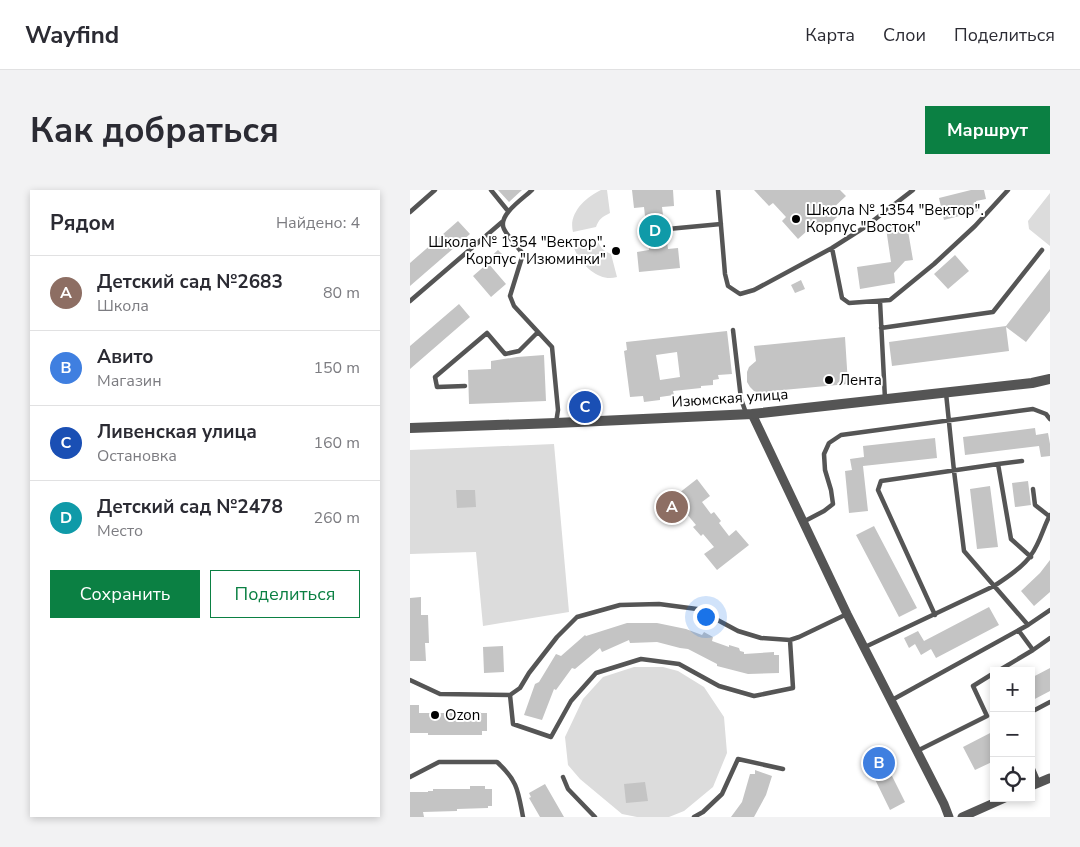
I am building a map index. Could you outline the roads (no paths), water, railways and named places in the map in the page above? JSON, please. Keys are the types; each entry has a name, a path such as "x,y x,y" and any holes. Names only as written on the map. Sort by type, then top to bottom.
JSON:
{"street":[{"name":"Изюмская улица","path":"410,428 749,414 946,393 1032,383 1050,379"},
{"path":"749,414 949,817"},
{"path":"1035,785 1050,778"},
{"path":"962,817 995,802"}],"lane":[{"path":"410,212 435,190"},
{"path":"490,190 508,211"},
{"path":"410,301 502,222 508,211 532,190"},
{"path":"718,190 725,274 728,286 740,294 754,290 832,248 865,227 913,190"},
{"path":"832,248 842,298 848,303 890,300 934,264 975,226 1008,190"},
{"path":"502,222 503,228 523,254 510,296 514,306 552,347 558,410 556,423"},
{"path":"668,228 721,224"},
{"path":"881,328 993,312 1042,250"},
{"path":"880,301 884,399"},
{"path":"733,330 741,399 749,414"},
{"path":"466,386 437,387 435,377 487,333 505,354 518,351 538,332"},
{"path":"946,393 964,551 1028,625"},
{"path":"803,522 833,504 825,470 824,454 829,443 841,435 1033,410 1046,414 1050,419"},
{"path":"935,615 878,490 881,481 1022,461"},
{"path":"998,464 1011,539 1031,557"},
{"path":"865,647 994,586 1006,579 1031,557 1050,516 1035,505 1033,489"},
{"path":"410,680 440,694 510,695 520,688 556,637 576,617 620,604 659,604 697,609 738,631 761,638 790,640 847,614"},
{"path":"892,700 1019,631 1050,610"},
{"path":"1019,631 1033,650"},
{"path":"1005,667 1050,638"},
{"path":"510,695 513,724 551,737 571,701 596,673 641,659 680,664 719,686 754,696 794,688 790,640"},
{"path":"986,716 973,686 990,676"},
{"path":"1035,710 1050,702"},
{"path":"917,751 986,716 990,717"},
{"path":"694,817 703,812 722,794 738,760 783,769"},
{"path":"410,777 438,762 497,762 507,771 517,787 523,817"},
{"path":"563,777 568,789 595,817"}],"place":[{"name":"Школа № 1354 \"Вектор\". Корпус \"Восток\"","path":"796,219"},
{"name":"Детский сад №2478","path":"655,231"},
{"name":"Школа № 1354 \"Вектор\". Корпус \"Изюминки\"","path":"616,251"},
{"name":"Лента","path":"829,380"},
{"name":"Ливенская улица","path":"585,407"},
{"name":"Детский сад №2683","path":"672,507"},
{"name":"Ozon","path":"435,715"},
{"name":"Авито","path":"879,763"}]}
